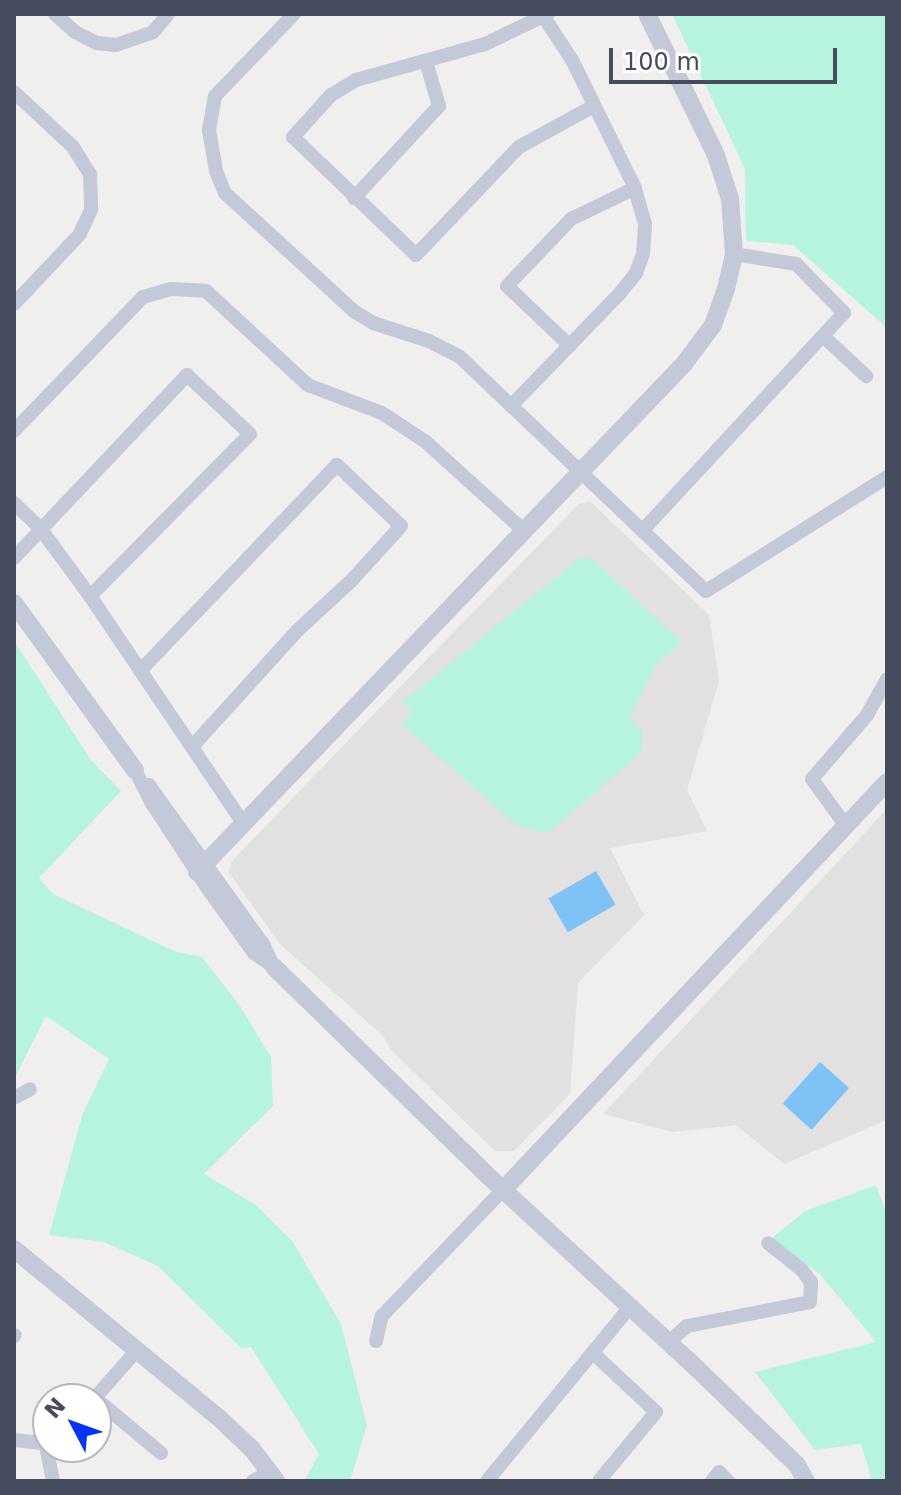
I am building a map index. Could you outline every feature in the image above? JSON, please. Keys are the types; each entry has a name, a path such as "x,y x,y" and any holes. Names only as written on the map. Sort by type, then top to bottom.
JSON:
{"street":[{"path":"55,14 75,32 97,43 116,45 153,32 168,14"},
{"path":"294,14 215,96 209,130 216,171 225,193 336,299 373,323 429,341 459,356 706,591 887,477"},
{"path":"201,868 684,364 713,325 734,254 730,199 716,155 647,14"},
{"path":"511,406 636,273 643,254 645,224 635,188 594,106 545,15 485,44 356,80 331,95 293,137 416,255 519,147 594,106"},
{"path":"354,198 439,106 426,61"},
{"path":"14,92 73,147 90,174 91,210 80,234 14,304"},
{"path":"570,346 507,286 571,219 635,188"},
{"path":"643,530 844,313 796,264 734,254"},
{"path":"14,431 143,297 171,289 206,291 308,385 382,413 426,442 524,531"},
{"path":"823,336 866,376"},
{"path":"14,558 187,375 250,434 90,596"},
{"path":"140,671 337,465 401,526 353,579 297,631 192,747"},
{"path":"14,503 40,528 90,596 244,824"},
{"path":"14,603 135,770 153,805 263,944 274,967 503,1190 631,1306 797,1465 806,1481"},
{"path":"846,826 812,779 867,715 887,679"},
{"path":"376,1341 382,1316 887,782"},
{"path":"14,1098 30,1089"},
{"path":"669,1342 687,1326 810,1302 811,1282 802,1270 768,1243"},
{"path":"14,1249 220,1419 266,1478"},
{"path":"487,1481 631,1306"},
{"path":"108,1383 137,1350"},
{"path":"593,1353 656,1412 599,1481"},
{"path":"112,1412 161,1453"},
{"path":"712,1481 719,1472 728,1481"}],"shaded area":[{"path":"590,501 709,615 719,681 687,790 707,831 610,848 644,915 578,983 570,1094 514,1151 495,1151 390,1049 383,1036 281,945 229,873 231,862 397,690 579,504"},
{"path":"887,809 887,1120 784,1164 736,1125 673,1132 603,1114"}],"green space":[{"path":"672,14 887,14 887,328 793,245 746,241 745,169"},
{"path":"581,557 591,558 681,642 656,665 630,717 643,732 641,753 548,833 517,826 402,724 413,712 403,702"},
{"path":"14,641 91,760 121,791 39,878 53,894 174,951 202,957 240,1006 271,1057 273,1106 204,1174 256,1205 293,1242 341,1324 367,1425 351,1478 346,1481 304,1481 319,1454 251,1347 241,1348 158,1266 104,1242 49,1235 83,1113 109,1059 46,1016 14,1079"},
{"path":"876,1185 887,1215 887,1481 872,1481 861,1444 815,1450 755,1372 876,1342 820,1274 771,1239 805,1211"}],"water":[{"path":"596,871 616,905 568,932 548,898"},
{"path":"820,1062 849,1088 812,1130 783,1104"}]}
